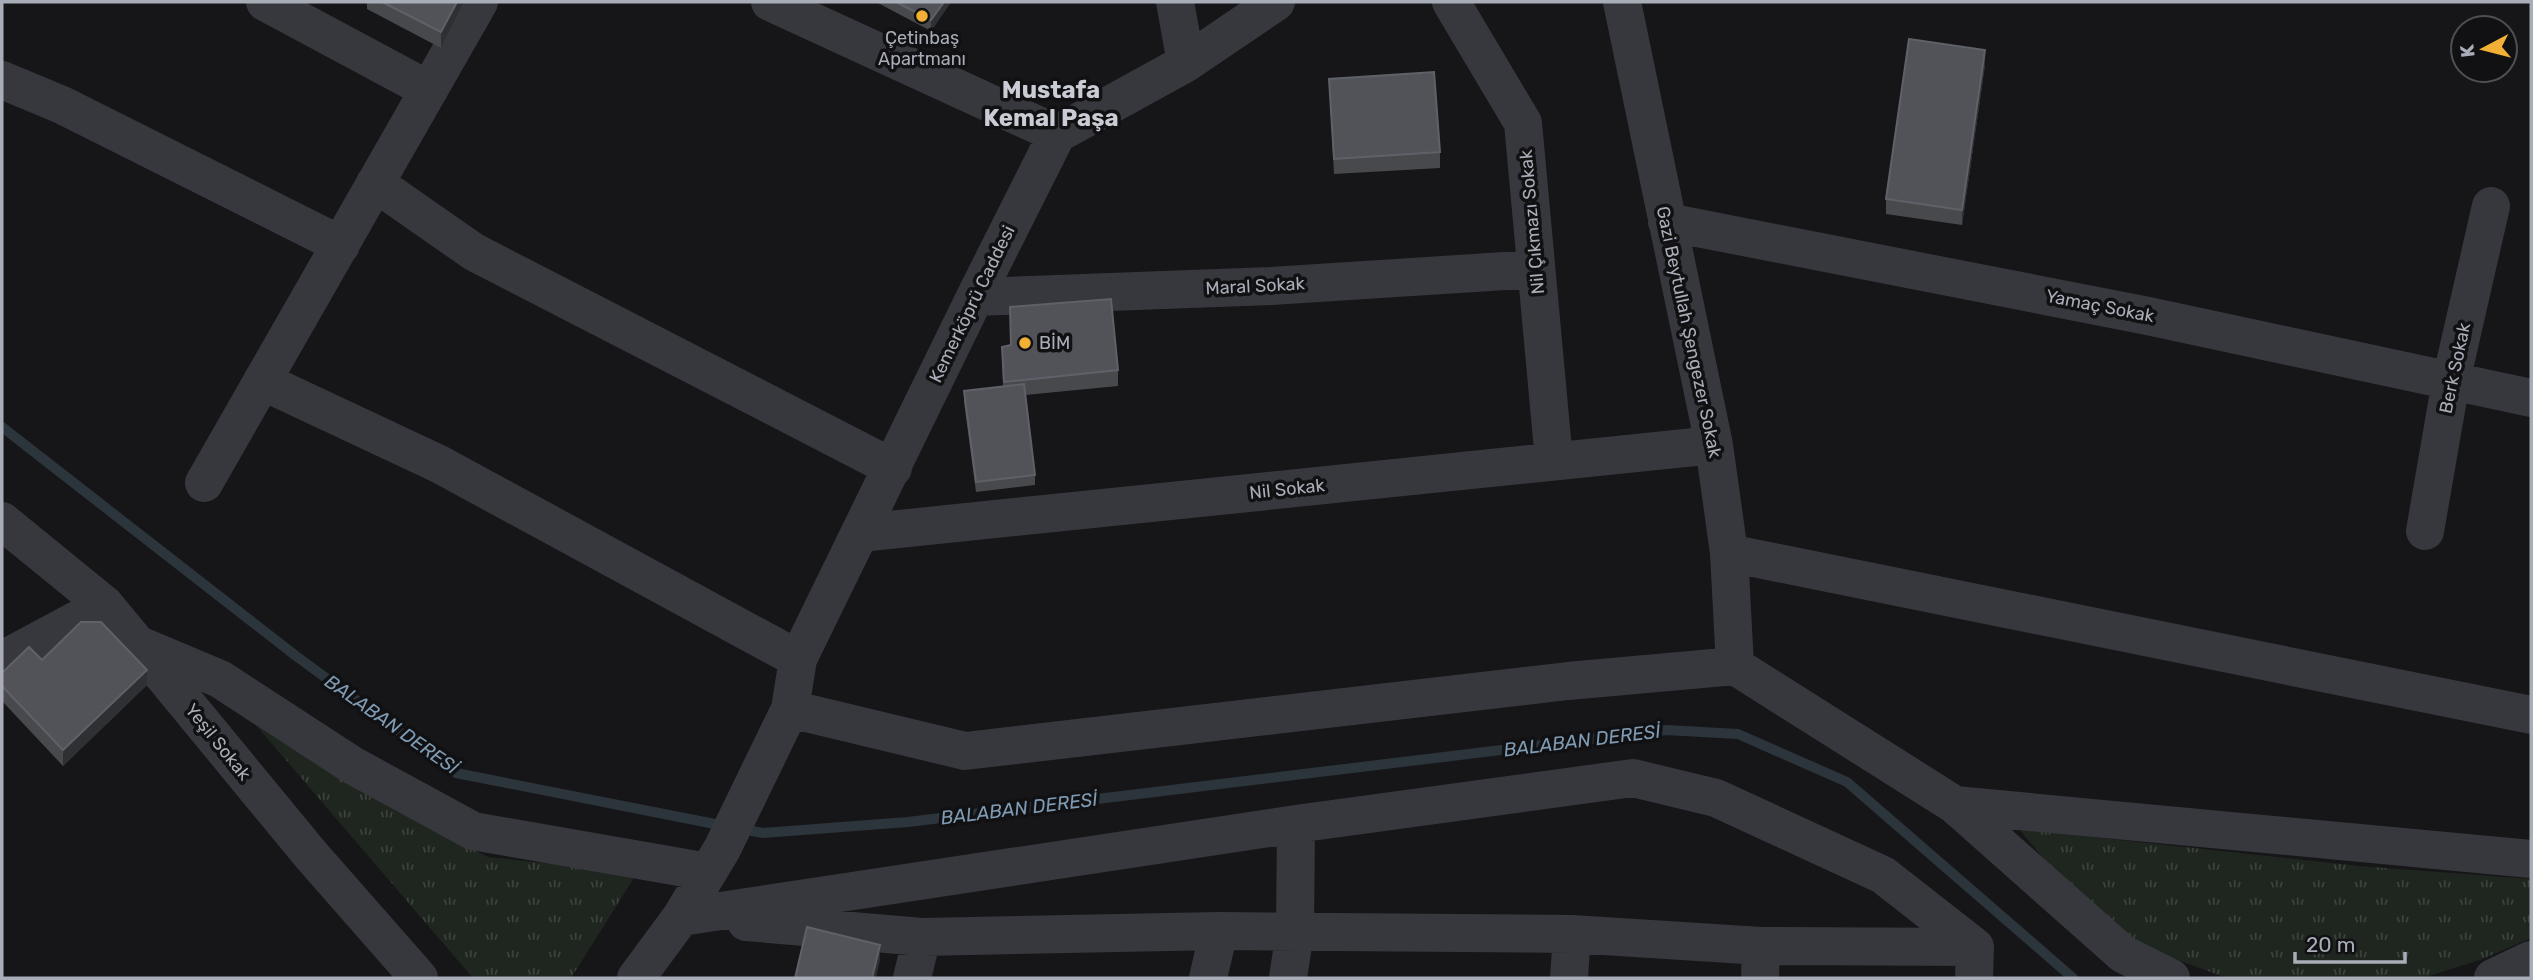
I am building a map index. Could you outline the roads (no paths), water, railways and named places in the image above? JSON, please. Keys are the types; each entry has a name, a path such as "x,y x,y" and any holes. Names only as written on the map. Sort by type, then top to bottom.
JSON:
{"street":[{"path":"265,2 429,90"},
{"path":"204,483 479,2"},
{"path":"770,2 1057,134 1186,63 1276,2"},
{"path":"1175,2 1186,63"},
{"name":"Nil Çıkmazı Sokak","path":"1451,2 1523,123 1554,461"},
{"name":"Gazi Beytullah Şengezer Sokak","path":"1622,2 1714,445 1729,554 1735,666"},
{"path":"2,79 62,105 341,244"},
{"name":"Kemerköprü Caddesi","path":"715,861 790,709 798,659 1057,134"},
{"path":"375,183 474,252 892,468"},
{"name":"Berk Sokak","path":"2425,531 2451,381 2491,206"},
{"name":"Yamaç Sokak","path":"1667,222 2148,316 2531,398"},
{"name":"Maral Sokak","path":"975,297 1271,286 1536,269"},
{"path":"262,381 439,464 798,659"},
{"name":"Nil Sokak","path":"860,533 1714,445"},
{"name":"Yeşil Sokak","path":"2,521 105,606 311,855 419,978"},
{"path":"1729,554 2531,715"},
{"path":"2,660 105,606"},
{"path":"139,645 220,679 352,765 473,831 715,861 681,917 636,978"},
{"path":"790,709 965,751 1568,681 1735,666 1955,805 2123,954 2171,978"},
{"path":"681,917 1296,824 1633,778 1716,798 1883,875 1974,963"},
{"path":"1955,805 2531,859"},
{"path":"1289,978 1295,932 1296,824"},
{"path":"681,917 922,937 1219,931 1572,934 1760,962 1974,963"},
{"path":"1208,978 1219,931"},
{"path":"1569,978 1572,934"},
{"path":"912,978 922,937"},
{"path":"2493,978 2531,960"}],"waterway":[{"name":"BALABAN DERESİ","path":"2,427 296,656 456,773 725,826"},
{"name":"BALABAN DERESİ","path":"741,829 763,833 908,822 1666,730 1738,734 1847,782 2073,978"}],"place":[{"name":"Çetinbaş Apartmanı","path":"922,16"},
{"name":"BİM","path":"1025,343"}],"district":[{"name":"Mustafa Kemal Paşa","path":"1051,104"}]}
